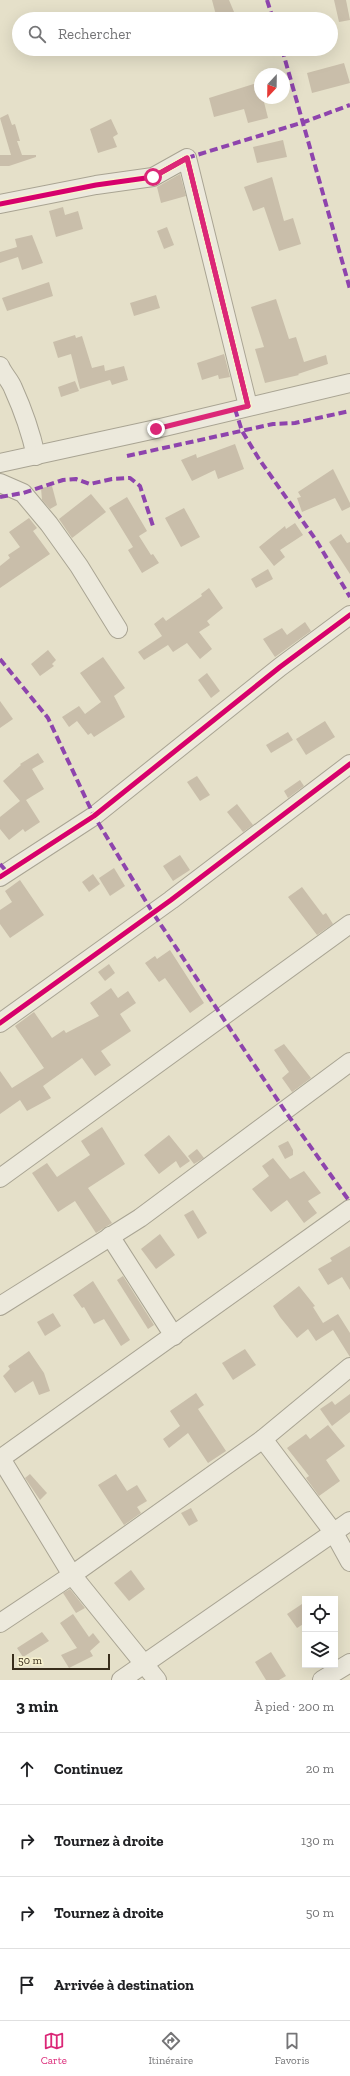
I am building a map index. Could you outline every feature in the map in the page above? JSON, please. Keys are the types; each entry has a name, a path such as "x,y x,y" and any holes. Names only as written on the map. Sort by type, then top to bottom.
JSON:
{"street":[{"path":"0,204 96,185 153,177 187,158 248,406"},
{"path":"0,366 13,387 22,414 30,428 36,456"},
{"path":"0,463 156,429 350,383"},
{"path":"0,483 23,493 49,524 79,566 118,628"},
{"path":"0,877 94,816 280,667 350,615"},
{"path":"0,1023 171,900 350,764"},
{"path":"0,1178 350,924"},
{"path":"0,1306 140,1218 350,1062"},
{"path":"157,1680 72,1575 0,1458 174,1336 350,1208"},
{"path":"110,1236 174,1336"},
{"path":"0,1623 72,1575 263,1439 350,1367"},
{"path":"263,1439 334,1533 350,1562"},
{"path":"121,1680 145,1665 350,1521"},
{"path":"322,1680 350,1663"}],"building":[{"path":"212,0 229,0 234,12 215,12"},
{"path":"334,0 346,0 350,20 339,22 338,12 337,12"},
{"path":"344,63 350,83 312,93 307,73"},
{"path":"254,84 254,104 264,104 268,118 248,123 244,109 214,117 209,98"},
{"path":"8,114 12,125 15,124 20,141 17,141 22,155 36,155 36,157 9,166 0,166 0,155 11,155 0,118"},
{"path":"111,119 118,134 113,137 117,147 98,153 90,129"},
{"path":"283,140 287,157 257,163 253,147"},
{"path":"180,174 186,196 161,203 157,187"},
{"path":"272,177 284,221 293,218 301,244 279,251 264,207 253,211 244,187"},
{"path":"63,207 65,215 78,211 83,229 56,237 49,211"},
{"path":"167,227 174,245 164,249 157,231"},
{"path":"32,235 43,263 22,270 18,257 0,263 0,252 17,247 15,239"},
{"path":"49,282 53,296 7,311 2,298"},
{"path":"156,295 160,308 134,316 130,303"},
{"path":"276,299 289,339 296,337 304,362 326,355 328,364 298,374 299,375 265,383 255,349 264,347 251,307"},
{"path":"75,335 76,338 82,336 92,368 104,365 105,371 124,366 128,380 112,385 110,380 80,389 71,354 58,358 53,342"},
{"path":"224,354 230,377 219,379 218,375 202,380 197,363"},
{"path":"75,381 79,391 61,397 58,387"},
{"path":"235,444 244,469 218,479 215,470 192,481 181,460 196,454 197,458"},
{"path":"333,469 350,503 350,507 342,511 335,498 302,512 297,498 301,497 298,492"},
{"path":"52,486 57,505 50,509 42,500 41,488"},
{"path":"91,494 106,512 72,538 59,519"},
{"path":"127,497 147,531 139,536 151,555 153,554 159,563 142,573 128,550 133,547 109,508"},
{"path":"184,508 200,537 181,547 165,518"},
{"path":"29,518 37,528 33,531 50,554 0,588 0,566 10,558 8,555 20,547 9,532"},
{"path":"295,523 303,535 280,550 285,557 274,566 259,547 285,526 286,529"},
{"path":"341,534 347,543 350,542 350,574 329,542"},
{"path":"268,569 273,579 256,588 251,579"},
{"path":"209,588 223,608 207,621 210,625 199,632 212,649 200,659 187,643 173,652 168,645 144,660 138,652 162,636 154,624 163,617 166,621 202,596 201,594"},
{"path":"305,622 311,631 275,657 263,639 282,628 287,635"},
{"path":"48,650 56,660 52,664 54,666 40,676 31,664"},
{"path":"103,657 125,688 114,696 125,717 94,737 91,733 88,735 77,721 69,727 62,717 79,706 85,714 101,702 80,673"},
{"path":"207,673 220,691 211,698 198,680"},
{"path":"0,701 13,719 0,728"},
{"path":"325,721 335,737 306,755 296,739"},
{"path":"288,732 293,740 271,753 266,745"},
{"path":"38,753 44,762 32,769 44,789 26,800 40,822 25,832 23,829 9,840 0,829 0,817 20,801 3,781 21,765 20,764"},
{"path":"197,776 210,795 200,801 187,782"},
{"path":"300,780 304,786 288,798 284,791"},
{"path":"237,804 253,825 243,832 227,812"},
{"path":"180,855 190,870 173,881 163,866"},
{"path":"114,868 125,886 110,896 99,878"},
{"path":"93,874 100,884 89,892 82,882"},
{"path":"20,880 44,915 10,938 0,924 0,910 12,902 5,891"},
{"path":"302,887 323,915 326,913 333,924 317,935 288,897"},
{"path":"170,950 204,1003 190,1013 165,978 159,982 145,963 155,956 157,959"},
{"path":"109,964 115,973 105,981 98,972"},
{"path":"111,988 118,998 128,991 136,1003 120,1014 131,1031 101,1051 111,1065 95,1076 82,1058 43,1086 51,1098 27,1111 20,1100 0,1114 0,1071 12,1088 44,1068 15,1026 34,1012 52,1038 64,1030 66,1033 99,1016 90,1003"},
{"path":"284,1044 311,1078 292,1092 282,1078 289,1072 274,1050"},
{"path":"102,1127 125,1164 88,1188 112,1223 96,1233 75,1201 58,1212 32,1173 47,1163 57,1177 90,1155 81,1141"},
{"path":"169,1135 190,1161 180,1168 176,1161 159,1174 144,1155"},
{"path":"288,1141 293,1150 293,1155 285,1159 278,1146"},
{"path":"197,1149 204,1158 194,1164 188,1156"},
{"path":"273,1158 290,1179 304,1171 321,1193 308,1201 317,1213 304,1223 287,1200 271,1212 252,1189 269,1176 262,1166"},
{"path":"193,1210 207,1233 198,1239 184,1215"},
{"path":"160,1234 175,1255 156,1269 141,1249"},
{"path":"350,1246 350,1290 342,1277 328,1285 318,1269 332,1261 330,1258"},
{"path":"123,1276 154,1325 148,1329 117,1280"},
{"path":"93,1281 130,1340 121,1346 104,1319 94,1324 84,1307 82,1308 73,1295"},
{"path":"299,1286 315,1306 313,1307 323,1323 338,1314 350,1333 350,1357 333,1330 316,1341 308,1329 297,1338 280,1317 273,1306"},
{"path":"53,1313 61,1326 45,1336 37,1322"},
{"path":"245,1349 256,1365 233,1380 222,1363"},
{"path":"29,1351 44,1373 50,1391 39,1395 33,1381 15,1393 3,1376 10,1369 8,1366"},
{"path":"196,1393 204,1405 198,1409 226,1451 208,1463 188,1433 169,1448 163,1439 180,1426 170,1411"},
{"path":"350,1394 350,1412 332,1426 320,1409 332,1401 335,1405"},
{"path":"328,1425 345,1446 326,1460 340,1481 319,1496 306,1478 309,1476 287,1448 306,1434 310,1439"},
{"path":"30,1474 47,1493 40,1500 25,1478"},
{"path":"116,1474 127,1491 137,1485 147,1501 137,1507 141,1513 124,1525 98,1485"},
{"path":"191,1508 198,1521 189,1526 181,1513"},
{"path":"131,1570 145,1589 129,1601 114,1583"},
{"path":"70,1589 85,1608 76,1613 63,1593"},
{"path":"302,1604 302,1625 297,1628 287,1614"},
{"path":"73,1614 89,1637 93,1633 100,1642 90,1651 93,1656 69,1668 61,1655 77,1648 60,1623"},
{"path":"42,1632 49,1641 23,1657 17,1648"},
{"path":"271,1652 286,1676 279,1680 266,1680 255,1662"}],"marked path":[{"path":"267,0 271,12"},
{"path":"284,56 350,289"},
{"path":"187,158 304,122 350,105"},
{"path":"235,409 242,431 259,459 316,540 350,597"},
{"path":"127,456 273,424 295,423 350,411"},
{"path":"0,497 23,493 63,480 76,479 90,484 112,479 130,478 140,486 154,529"},
{"path":"0,659 48,718 94,816 153,913 285,1111 350,1202"},
{"path":"0,864 7,872"}],"cycle path":[{"path":"0,204 96,185 153,177 187,158 248,406"},
{"path":"0,877 94,816 280,667 350,615"},
{"path":"0,1023 171,900 350,764"}],"route":[{"path":"153,177 187,158 248,406 156,429"}]}
